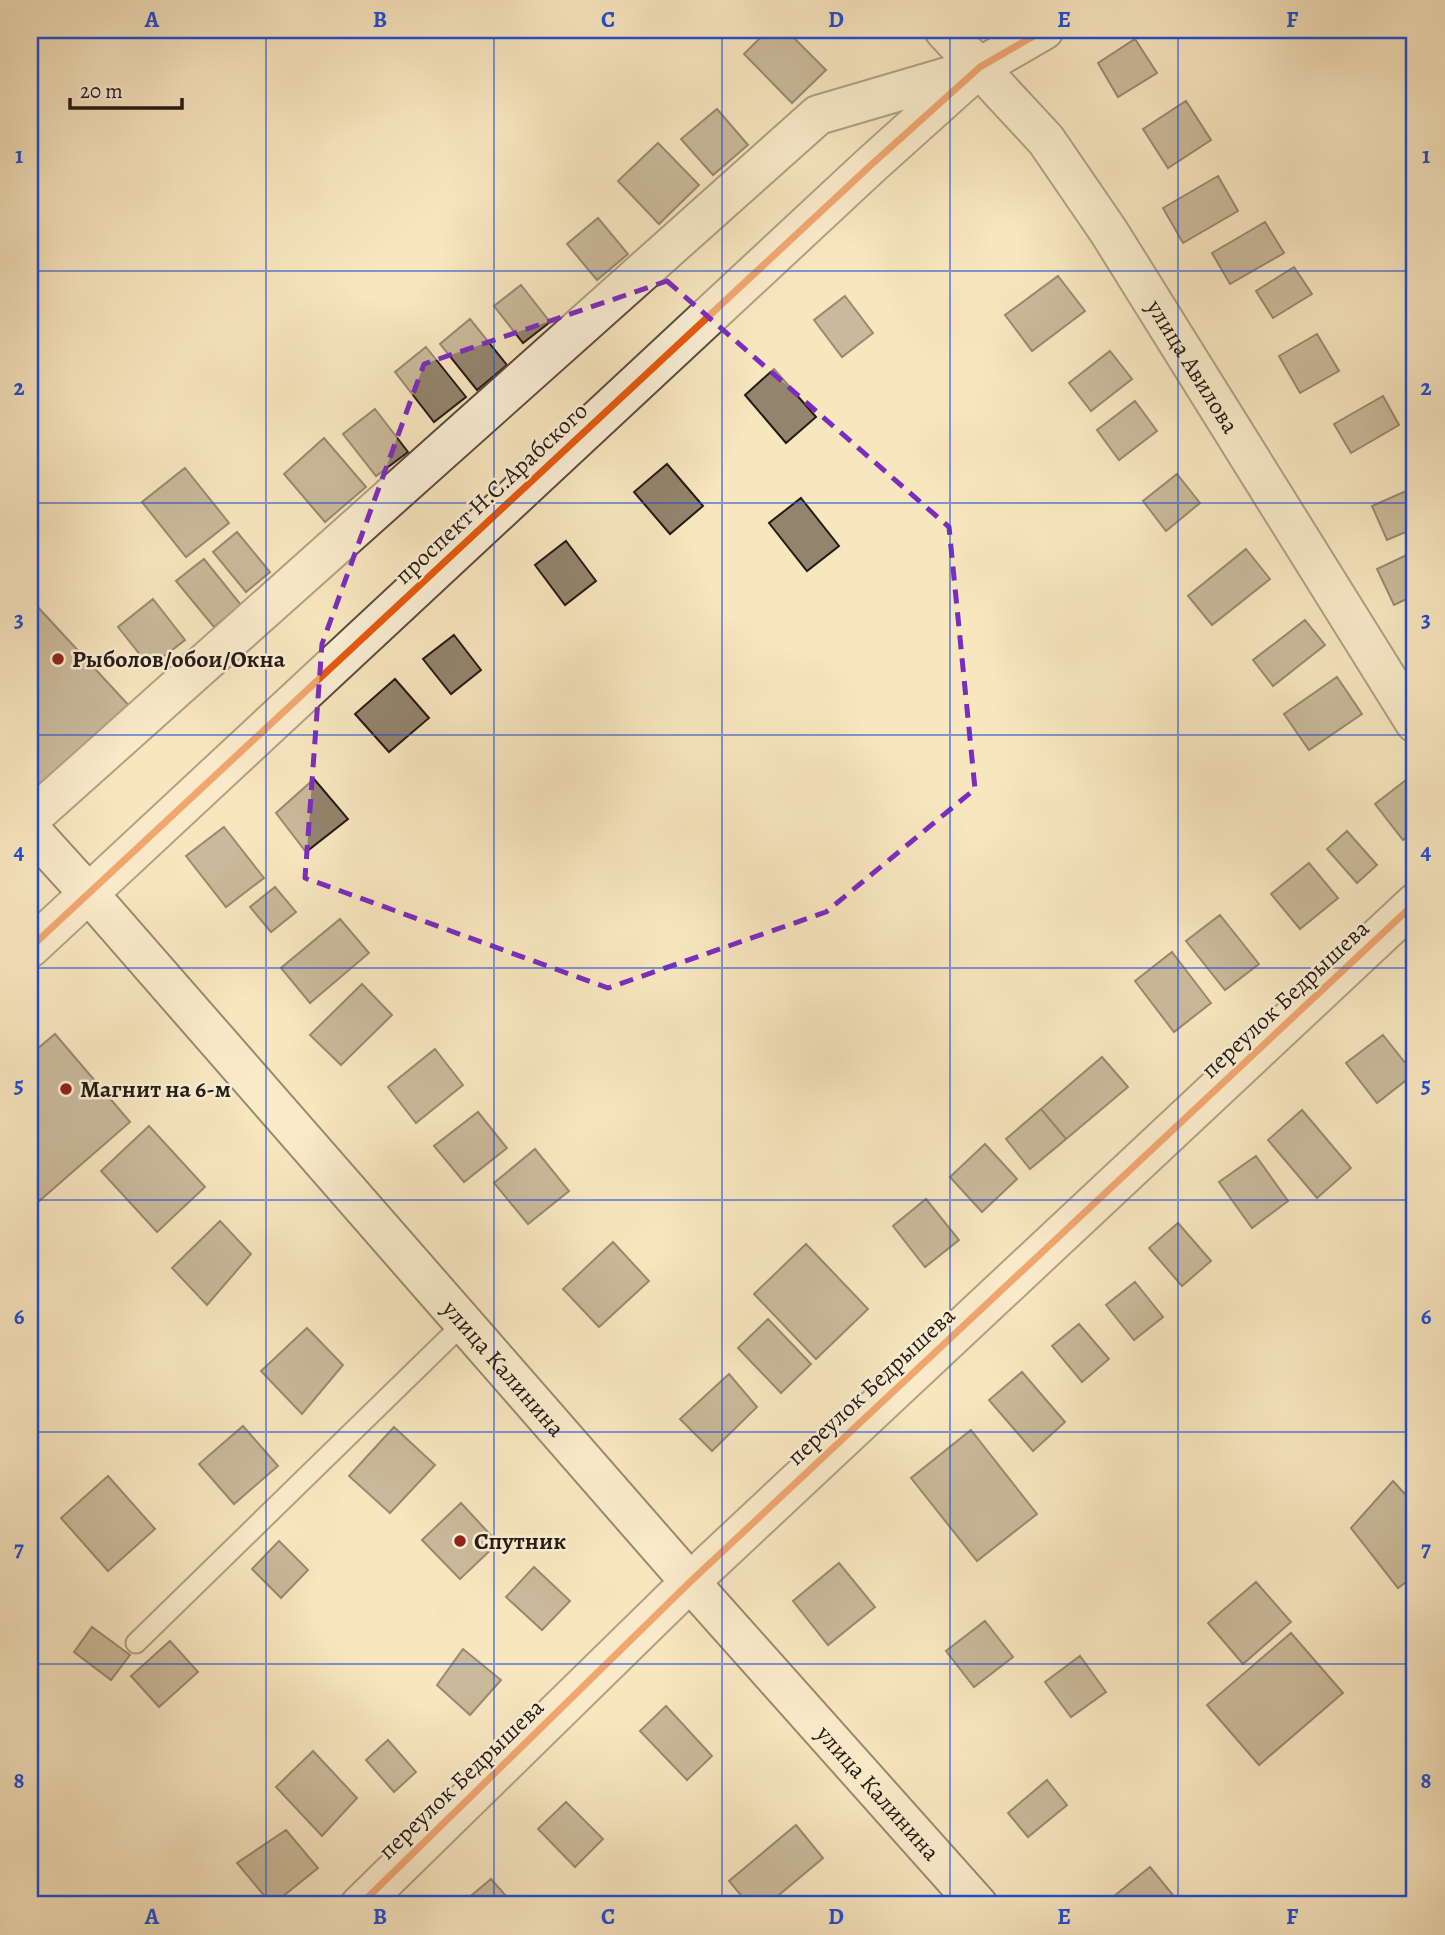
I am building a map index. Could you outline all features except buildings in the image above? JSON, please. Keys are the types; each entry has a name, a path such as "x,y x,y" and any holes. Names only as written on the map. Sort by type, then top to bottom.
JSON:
{"street":[{"name":"улица Авилова","path":"944,30 1046,140 1110,232 1415,723"},
{"path":"30,819 818,115 980,67 1044,30"},
{"name":"проспект Н.С.Арабского","path":"30,948 871,165 980,67"},
{"name":"улица Калинина","path":"30,828 690,1582 978,1905"},
{"name":"переулок Бедрышева","path":"360,1905 690,1582 1415,904"}],"lane":[{"path":"136,1643 464,1323"}],"highlighted area":[{"path":"667,281 949,527 975,789 826,912 608,988 305,878 322,644 424,364"}],"cycle path":[{"path":"30,948 871,165 980,67 1044,30"},
{"path":"360,1905 690,1582 1415,903"}],"place":[{"name":"Рыболов/обои/Окна","path":"58,659"},
{"name":"Магнит на 6-м","path":"66,1089"},
{"name":"Спутник","path":"460,1541"}]}
